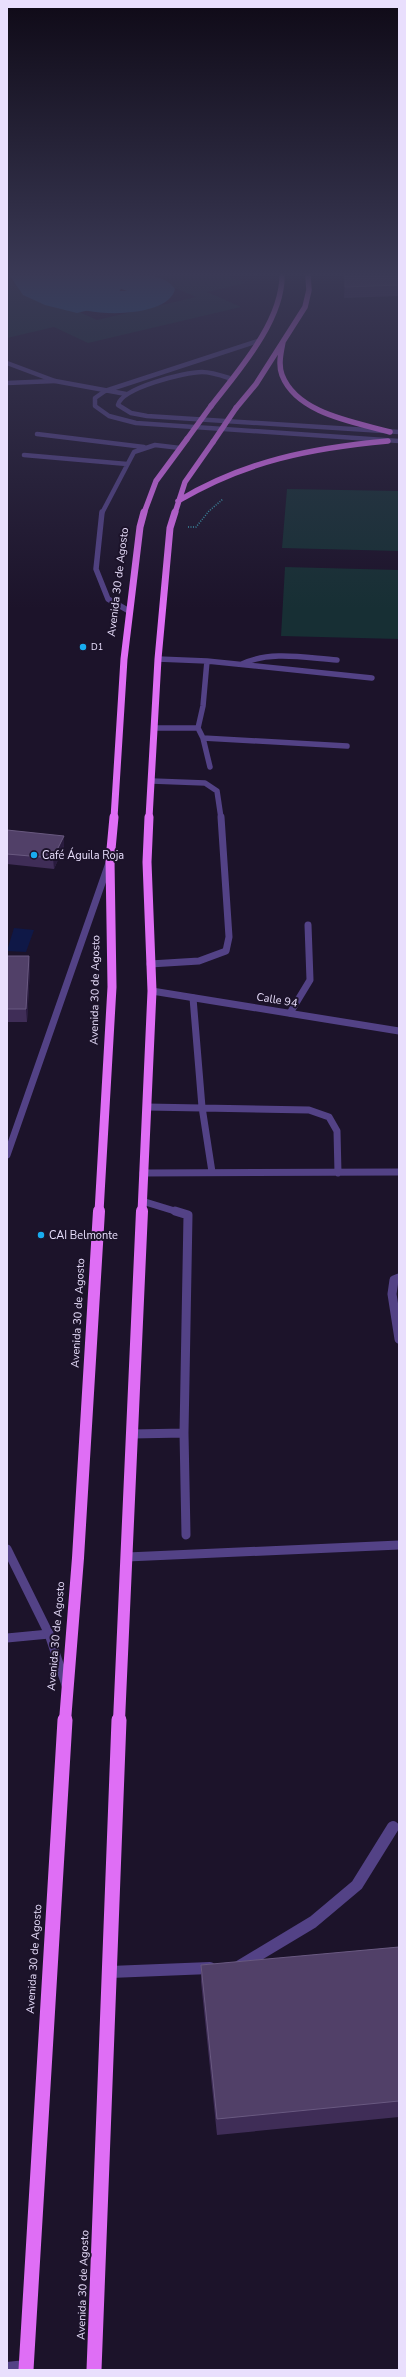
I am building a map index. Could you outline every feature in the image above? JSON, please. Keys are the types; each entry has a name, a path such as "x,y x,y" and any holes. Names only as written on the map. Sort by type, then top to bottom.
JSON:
{"main road":[{"name":"Avenida 30 de Agosto","path":"26,2368 67,1687 78,1558 111,995 110,860 129,611 140,527 148,499 156,481 225,387"},
{"name":"Avenida 30 de Agosto","path":"96,2368 110,1972 143,1173 152,991 147,862 158,659 170,528 178,502 185,482 251,387"},
{"path":"290,387 305,401 321,411 390,432"},
{"path":"178,502 211,482 257,464 319,449 388,441"}],"street":[{"path":"85,387 126,394"},
{"path":"117,387 105,391 95,398 95,406 102,413 116,419 136,423 399,442"},
{"path":"148,387 126,394 119,400 118,405 131,413 147,416 399,432"},
{"path":"37,434 145,447 164,445 180,448"},
{"path":"129,611 108,599 96,569 102,510 134,452 145,447"},
{"path":"24,455 127,464"},
{"path":"242,664 250,659 269,657 337,660"},
{"path":"158,659 242,664 372,678"},
{"path":"207,661 204,706 198,728 203,738 210,767"},
{"path":"155,728 198,728"},
{"path":"203,738 347,746"},
{"path":"150,964 191,963 214,959 226,951 229,938 220,804 217,791 205,783 152,780"},
{"path":"7,1155 66,982 110,860"},
{"path":"290,1013 310,980 308,925"},
{"name":"Calle 94","path":"152,991 399,1031"},
{"path":"192,998 202,1107 212,1172"},
{"path":"146,1107 309,1110 329,1117 337,1131 338,1173"},
{"path":"143,1173 399,1172"},
{"path":"142,1201 188,1215 184,1433 186,1535"},
{"path":"399,1278 394,1280 392,1294 399,1340"},
{"path":"132,1434 184,1433"},
{"path":"127,1557 399,1545"},
{"path":"7,1549 49,1634 67,1687"},
{"path":"7,1638 49,1634"},
{"path":"110,1972 239,1967 313,1922 357,1884 392,1826"},
{"path":"7,2368 26,2368"}],"path":[{"path":"170,528 196,527 208,511 226,497"}],"green space":[{"path":"287,489 399,491 399,551 282,548"},
{"path":"285,567 399,570 399,639 281,636"}],"shaded area":[{"path":"14,928 34,930 26,952 7,951"}],"building":[{"path":"7,830 64,836 53,858 7,854"},
{"path":"7,956 29,956 26,1009 7,1009"},
{"path":"399,1947 399,2101 217,2119 201,1965"}],"place":[{"name":"D1","path":"83,647"},
{"name":"Café Águila Roja","path":"34,855"},
{"name":"CAI Belmonte","path":"41,1235"}]}
